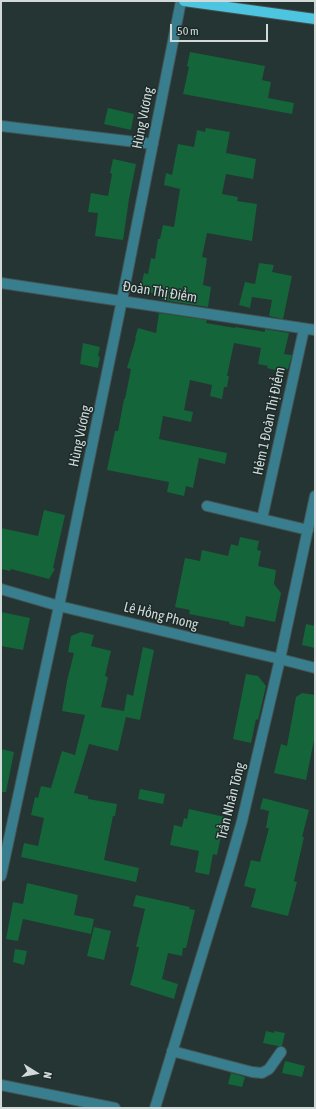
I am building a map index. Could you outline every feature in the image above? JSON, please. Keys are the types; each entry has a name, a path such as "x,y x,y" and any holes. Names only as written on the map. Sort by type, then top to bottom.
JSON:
{"main road":[{"path":"182,1 315,19"}],"street":[{"name":"Hùng Vương","path":"1,876 59,606 182,1"},
{"path":"1,126 153,144"},
{"name":"Đoàn Thị Điểm","path":"1,282 315,330"},
{"name":"Hẻm 1 Đoàn Thị Điểm","path":"262,519 304,329"},
{"name":"Trần Nhân Tông","path":"155,1108 236,843 280,659 315,496"},
{"path":"207,506 308,530"},
{"name":"Lê Hồng Phong","path":"1,589 59,606 315,668"},
{"path":"172,1051 252,1072 262,1073 269,1069 281,1052"},
{"path":"1,1085 115,1108"}],"building":[{"path":"190,52 265,66 262,80 271,82 268,98 294,103 292,114 183,94 189,67 187,66"},
{"path":"108,108 134,114 131,130 104,124"},
{"path":"206,128 230,132 226,153 256,159 253,179 226,174 222,194 238,197 237,201 257,204 252,241 207,233 202,257 207,258 203,285 211,287 208,307 162,300 163,295 140,291 144,273 148,274 151,258 155,259 158,239 160,239 163,225 174,227 180,189 164,185 166,173 172,175 178,144 194,147 197,130 205,132"},
{"path":"113,159 136,164 123,240 95,236 98,213 88,212 91,193 108,196"},
{"path":"259,263 274,265 272,272 292,276 283,319 269,316 272,300 252,297 250,308 239,305 245,282 255,284"},
{"path":"159,313 207,320 206,323 235,328 265,332 265,329 289,333 284,354 292,355 288,369 281,368 280,371 258,364 261,348 234,343 227,376 229,376 227,387 224,387 222,399 210,396 212,385 190,380 184,410 193,412 191,422 163,416 159,439 227,453 225,464 199,458 193,488 186,486 184,496 167,492 169,482 107,470 115,431 118,431 125,399 131,369 127,368 138,328 156,333"},
{"path":"83,343 100,347 98,368 80,364"},
{"path":"44,510 65,515 53,568 55,569 49,579 11,569 10,571 1,569 1,528 38,536"},
{"path":"240,537 259,541 257,550 261,551 258,566 276,570 274,584 281,593 275,622 246,616 244,627 229,624 230,622 189,614 190,610 175,607 185,558 200,561 202,550 228,556 231,544 238,546"},
{"path":"1,612 30,618 23,650 1,646"},
{"path":"306,624 315,626 315,648 302,645"},
{"path":"81,632 94,635 91,646 111,651 105,676 108,677 101,707 124,711 127,694 133,696 143,647 154,650 140,720 126,717 118,751 89,744 74,793 88,796 88,799 117,804 104,860 139,868 136,882 21,857 24,843 38,846 44,818 31,815 35,797 38,798 41,786 51,788 62,751 75,755 85,715 62,711 74,653 68,652 71,636"},
{"path":"246,674 258,676 266,686 258,720 256,719 251,743 233,739"},
{"path":"302,693 315,695 315,735 306,780 274,773 281,744 287,746 296,697"},
{"path":"1,749 14,752 6,792 1,792"},
{"path":"140,789 165,794 163,804 138,799"},
{"path":"263,798 309,810 302,837 304,837 294,881 297,882 288,916 251,907 256,889 244,886 251,860 260,862 269,828 266,828 269,811 260,809"},
{"path":"189,809 225,817 217,855 213,854 209,875 195,872 199,851 170,845 174,825 182,827 184,818 187,819"},
{"path":"27,883 78,895 74,915 94,919 91,934 23,919 18,941 6,939 13,902 23,904"},
{"path":"136,895 190,907 189,909 195,910 186,948 183,948 182,956 168,953 162,979 178,984 174,999 130,985 139,947 136,947 145,909 133,906"},
{"path":"94,927 111,931 104,960 87,956"},
{"path":"15,949 27,951 24,965 13,962"},
{"path":"266,1031 285,1033 282,1046 263,1043"},
{"path":"285,1061 305,1066 302,1077 282,1073"},
{"path":"231,1073 245,1077 242,1087 228,1084"}]}
